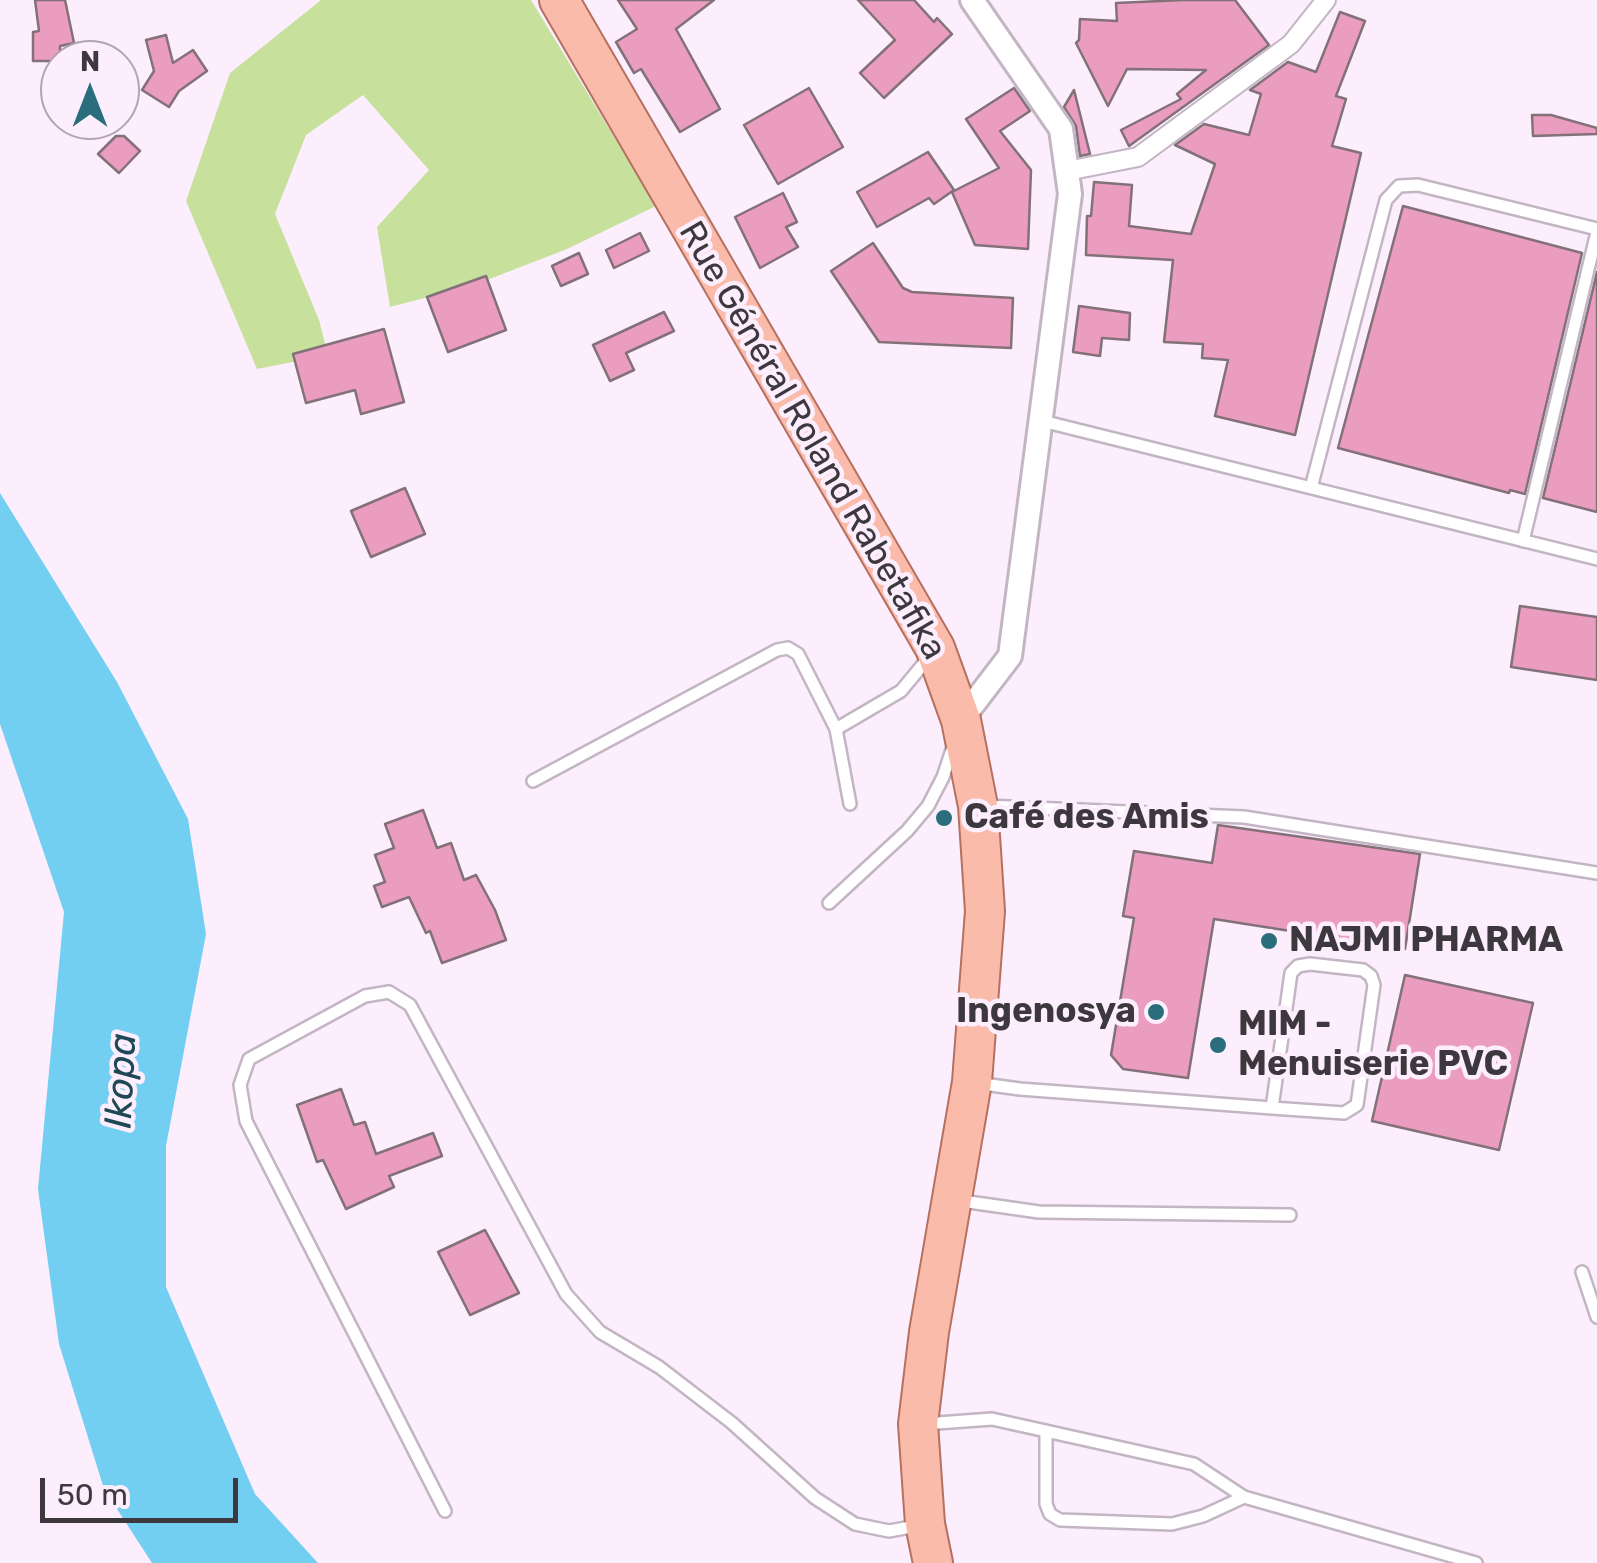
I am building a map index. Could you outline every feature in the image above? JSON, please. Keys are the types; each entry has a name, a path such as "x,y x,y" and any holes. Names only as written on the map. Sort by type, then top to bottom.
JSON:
{"main road":[{"name":"Rue Général Roland Rabetafika","path":"560,0 935,648 961,720 978,806 985,911 972,1082 929,1332 918,1424 925,1524 933,1563"}],"street":[{"path":"961,720 1010,656 1070,194 1060,130 972,0"},
{"path":"1067,171 1138,157 1291,44 1326,0"}],"lane":[{"path":"1311,488 1386,200 1399,186 1418,185 1597,231 1523,540"},
{"path":"1042,421 1597,559"},
{"path":"533,781 777,650 788,648 798,654 836,729 850,804"},
{"path":"836,729 901,691 935,648"},
{"path":"830,904 928,806 943,778 961,720"},
{"path":"978,806 1244,817 1597,873"},
{"path":"972,1082 1020,1090 1272,1108 1344,1113 1357,1105 1374,985 1363,970 1310,964 1298,966 1291,974 1272,1108"},
{"path":"445,1511 246,1121 240,1085 249,1058 364,996 388,992 410,1005 566,1294 600,1332 659,1367 732,1423 815,1498 856,1524 889,1530 925,1524"},
{"path":"951,1199 1040,1212 1290,1215"},
{"path":"1582,1272 1597,1316"},
{"path":"918,1424 992,1419 1194,1464 1244,1497 1476,1563"},
{"path":"1046,1432 1046,1504 1050,1514 1060,1520 1172,1524 1203,1516 1244,1497"}],"green space":[{"path":"321,0 531,0 656,206 567,249 474,285 390,307 377,227 429,170 363,95 306,135 275,214 319,320 328,355 257,369 186,201 230,73"}],"water":[{"name":"Ikopa","path":"0,493 117,682 188,819 206,934 166,1146 166,1287 255,1494 318,1563 152,1563 104,1489 59,1344 38,1189 64,912 0,724"}],"building":[{"path":"35,0 65,0 73,40 40,40 40,61 33,61 33,32 39,31"},
{"path":"618,0 714,0 676,29 720,109 680,132 641,69 634,73 616,42 637,29"},
{"path":"858,0 914,0 934,22 937,18 952,34 884,98 860,73 895,40"},
{"path":"1235,0 1269,45 1129,146 1121,130 1181,99 1177,94 1206,70 1127,69 1108,106 1076,43 1080,19 1117,21 1116,3"},
{"path":"1340,12 1365,21 1336,96 1346,99 1332,146 1361,153 1295,435 1215,416 1228,360 1202,358 1203,344 1164,342 1173,260 1086,255 1087,216 1091,216 1094,182 1132,185 1129,226 1191,234 1215,164 1175,145 1204,124 1249,135 1261,94 1250,90 1288,62 1316,72"},
{"path":"166,35 173,63 193,50 207,71 179,91 169,107 142,90 154,71 146,40"},
{"path":"809,88 843,147 778,184 744,125"},
{"path":"1014,88 1030,111 1000,131 1031,170 1028,249 975,245 952,192 999,168 966,119"},
{"path":"1074,90 1090,154 1080,156 1076,126 1064,107"},
{"path":"1532,115 1551,115 1597,128 1597,134 1533,136"},
{"path":"112,140 128,140 140,151 119,173 98,154"},
{"path":"928,152 954,190 934,204 929,198 877,227 857,192"},
{"path":"783,193 797,222 786,227 798,247 760,268 735,217"},
{"path":"1403,206 1582,253 1525,494 1338,448"},
{"path":"640,233 649,251 614,268 606,250"},
{"path":"873,243 903,288 912,292 1013,298 1011,348 879,342 831,271"},
{"path":"579,253 588,274 561,286 552,266"},
{"path":"1597,272 1597,512 1543,498"},
{"path":"486,276 506,330 448,352 427,297"},
{"path":"1079,306 1130,313 1129,340 1102,338 1100,356 1073,352"},
{"path":"664,312 674,331 626,353 634,370 610,381 593,345"},
{"path":"384,329 404,402 361,414 355,390 306,403 293,354"},
{"path":"405,488 425,534 371,557 351,511"},
{"path":"1520,606 1597,617 1597,680 1511,667"},
{"path":"423,810 437,848 451,843 464,880 476,875 506,940 442,963 430,931 426,933 409,897 382,907 374,886 385,882 375,855 394,848 385,824"},
{"path":"1218,825 1420,854 1405,949 1214,919 1188,1078 1123,1069 1111,1055 1134,918 1123,916 1134,851 1212,863"},
{"path":"1405,975 1533,1003 1499,1150 1372,1121"},
{"path":"341,1089 354,1125 365,1122 376,1154 433,1133 442,1156 389,1176 394,1187 346,1209 323,1160 317,1162 297,1105"},
{"path":"485,1230 519,1293 470,1315 438,1252"}],"place":[{"name":"Café des Amis","path":"944,818"},
{"name":"NAJMI PHARMA","path":"1269,941"},
{"name":"Ingenosya","path":"1156,1012"},
{"name":"MIM - Menuiserie PVC","path":"1218,1045"}]}
